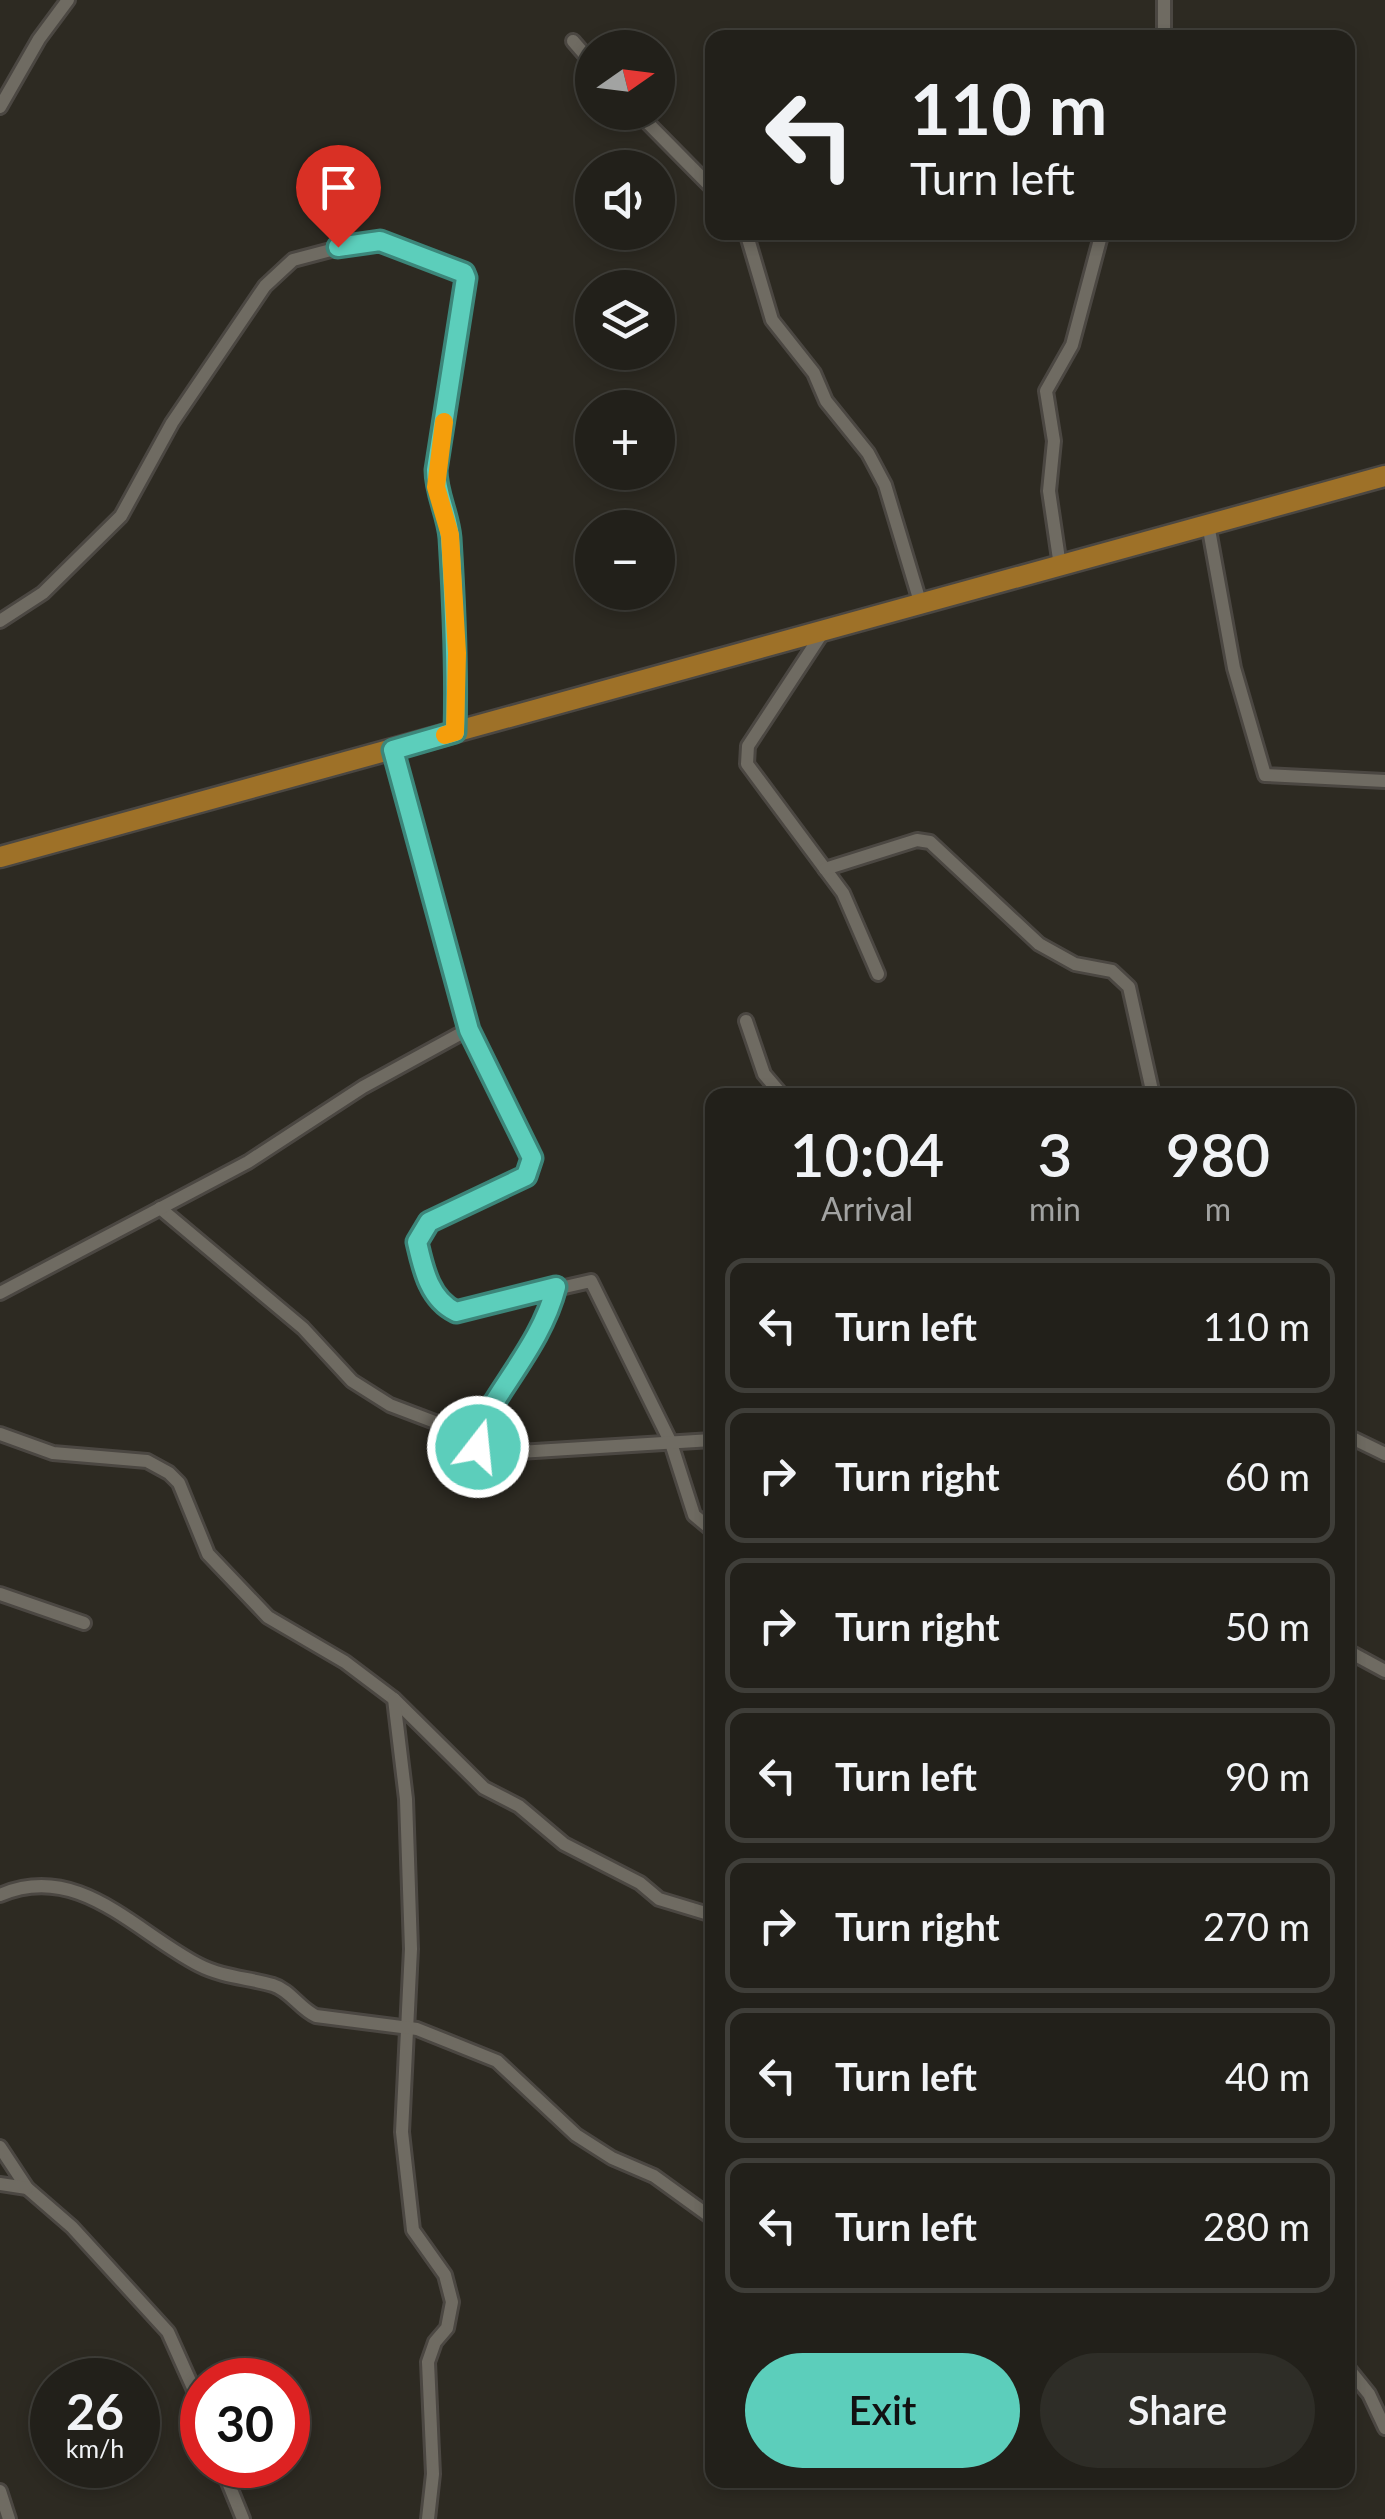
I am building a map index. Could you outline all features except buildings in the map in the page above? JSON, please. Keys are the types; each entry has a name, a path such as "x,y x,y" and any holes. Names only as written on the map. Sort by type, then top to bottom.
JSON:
{"main road":[{"path":"0,857 1385,476"}],"street":[{"path":"0,107 39,38 68,0"},
{"path":"1164,0 1164,30"},
{"path":"572,42 575,45"},
{"path":"656,130 705,181"},
{"path":"748,240 772,320 814,373 826,401 868,453 885,484 921,605"},
{"path":"1060,566 1051,513 1054,442 1046,391 1072,345 1100,240"},
{"path":"0,621 43,593 121,516 172,423 280,270 311,253 380,241 464,273 466,278 436,470 436,487 450,535 457,653 455,732"},
{"path":"1208,524 1234,668 1265,775 1385,781"},
{"path":"824,632 764,720 746,756 750,771 842,893 878,974"},
{"path":"393,750 469,1030 532,1158 532,1169 526,1176 429,1222 420,1230 417,1242 425,1277 444,1307 456,1312 583,1280 599,1288 671,1443 694,1515 705,1524"},
{"path":"825,868 917,840 943,849 1007,918 1040,944 1076,964 1122,977 1129,987 1151,1088"},
{"path":"746,1021 764,1074 776,1088"},
{"path":"0,1293 160,1208 469,1030"},
{"path":"160,1208 303,1328 352,1381 390,1405 448,1426 471,1445 519,1452 705,1441"},
{"path":"471,1445 484,1417 549,1315 556,1287"},
{"path":"0,1434 52,1452 146,1461 169,1473 179,1482 208,1554 268,1617 304,1642 345,1662 394,1699 484,1788 519,1806 564,1844 640,1883 659,1899 705,1912"},
{"path":"1355,1439 1385,1454"},
{"path":"0,1594 84,1623"},
{"path":"1355,1654 1385,1671"},
{"path":"394,1699 408,1852 402,2132 411,2220 445,2276 452,2302 447,2328 435,2342 428,2362 433,2474 428,2519"},
{"path":"0,1896 15,1889 76,1889 203,1968 278,1986 301,2009 316,2016 407,2027 497,2062 576,2135 612,2158 654,2176 705,2213"},
{"path":"0,2147 27,2188 72,2227 168,2332 180,2359"},
{"path":"8,2162 0,2182 27,2188"},
{"path":"1355,2377 1369,2394 1385,2428"},
{"path":"231,2488 243,2519"},
{"path":"0,2491 9,2519"}],"slow traffic":[{"path":"444,422 436,487 450,535 457,653 455,732 445,735"}],"route":[{"path":"338,247 380,241 464,273 466,278 436,470 436,487 450,535 457,653 455,732 393,750 450,972 469,1030 532,1158 532,1169 526,1176 429,1222 420,1230 417,1242 425,1277 444,1307 456,1312 556,1287 549,1315 484,1417 471,1445 478,1447"}]}
